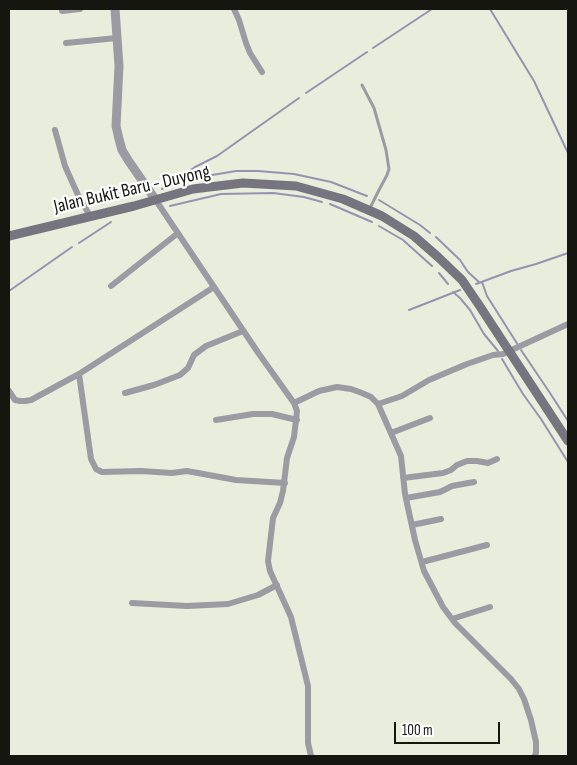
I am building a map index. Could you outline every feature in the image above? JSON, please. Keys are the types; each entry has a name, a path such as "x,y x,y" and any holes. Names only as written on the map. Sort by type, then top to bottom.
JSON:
{"main road":[{"name":"Jalan Bukit Baru - Duyong","path":"9,236 193,189 243,183 296,186 343,198 382,216 414,236 462,280 568,442"}],"street":[{"path":"62,11 80,9"},
{"path":"115,9 119,66 116,126 122,150 261,358 294,403 297,411 285,483 280,503 273,518 268,561 276,585 291,617 308,686 307,724 311,756"},
{"path":"234,9 250,53 262,72"},
{"path":"66,43 117,38"},
{"path":"55,130 65,166 90,216"},
{"path":"111,286 178,233"},
{"path":"9,391 15,400 25,401 79,374 214,288"},
{"path":"378,404 402,396 429,380 467,364 510,351 568,324"},
{"path":"125,393 180,375 188,368 194,355 206,346 243,331"},
{"path":"79,374 91,459 96,469 102,472 141,471 172,473 187,471 236,480 285,483"},
{"path":"294,403 319,390 337,387 351,389 372,397 378,404 401,456 406,498 424,571 442,607 519,689 531,720 536,742 535,756"},
{"path":"216,420 253,414 272,414 297,420"},
{"path":"391,433 430,418"},
{"path":"403,478 443,473 467,461 488,463 496,459"},
{"path":"406,498 440,492 452,486 474,482"},
{"path":"412,524 441,519"},
{"path":"422,562 487,545"},
{"path":"132,603 187,606 228,604 258,595 276,585"},
{"path":"452,619 490,606"}],"lane":[{"path":"362,85 376,114 389,169 369,210"}],"waterway":[{"path":"373,48 432,9"},
{"path":"490,9 534,81 568,153"},
{"path":"306,93 367,52"},
{"path":"162,189 195,167 217,156 299,98"},
{"path":"176,181 236,171 258,171 294,174 331,182 367,196"},
{"path":"170,206 221,194 273,193 304,197 322,202"},
{"path":"379,200 430,233"},
{"path":"330,204 372,222"},
{"path":"79,243 111,222"},
{"path":"379,226 403,240 432,266"},
{"path":"436,237 479,282"},
{"path":"9,291 72,247"},
{"path":"476,284 568,253"},
{"path":"439,273 448,284"},
{"path":"482,282 487,296 518,345"},
{"path":"409,310 460,290"},
{"path":"453,292 470,310 484,334 498,351"},
{"path":"521,350 568,421"},
{"path":"502,359 568,462"}]}
